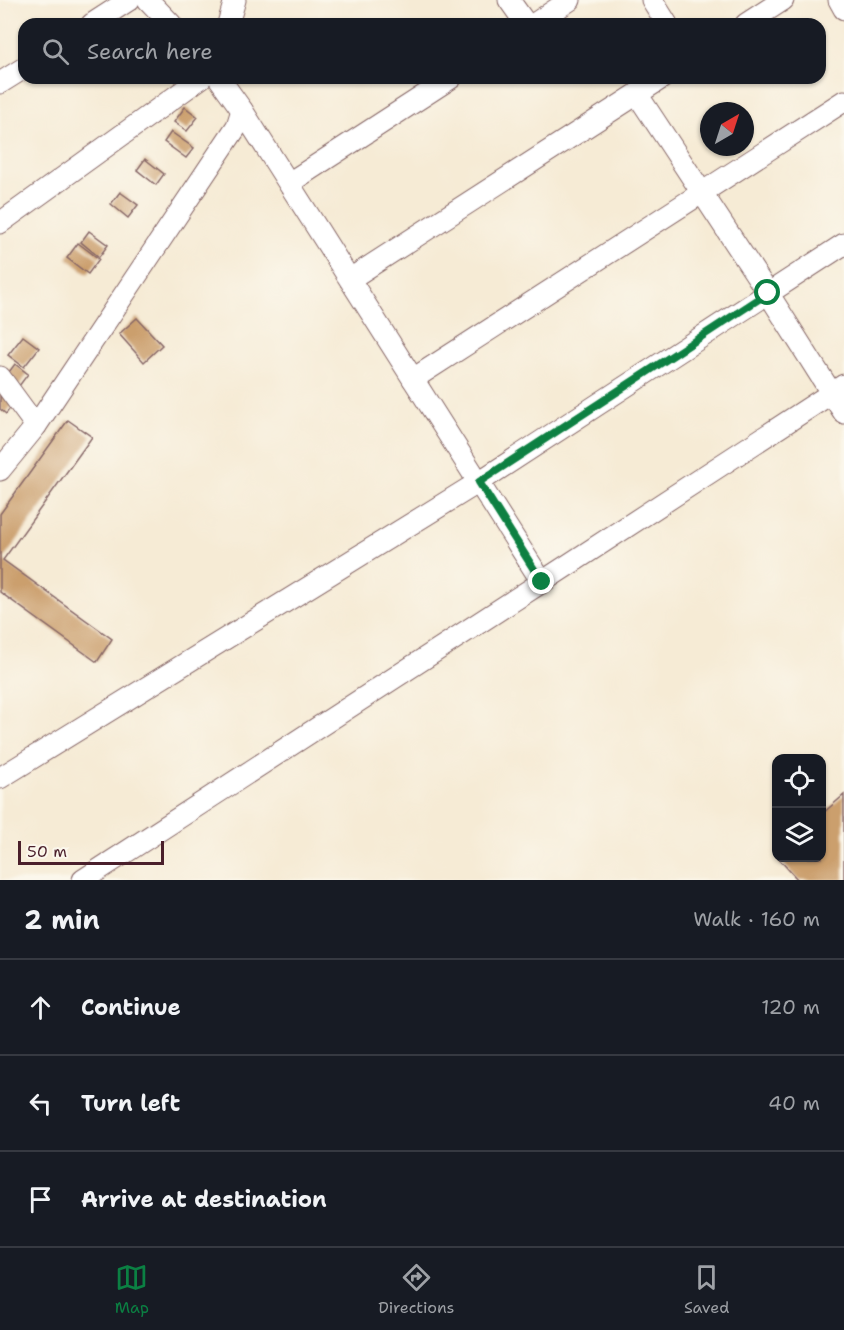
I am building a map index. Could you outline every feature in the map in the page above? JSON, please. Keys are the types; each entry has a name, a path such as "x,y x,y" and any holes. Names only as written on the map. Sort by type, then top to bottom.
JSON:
{"street":[{"path":"101,18 129,0"},
{"path":"148,0 165,18"},
{"path":"230,18 235,0"},
{"path":"509,0 522,18"},
{"path":"543,18 570,0"},
{"path":"652,0 663,18"},
{"path":"755,18 783,0"},
{"path":"839,0 844,9"},
{"path":"0,83 18,72"},
{"path":"0,223 193,84"},
{"path":"223,84 289,183 542,582"},
{"path":"289,183 442,84"},
{"path":"350,279 653,84"},
{"path":"637,94 768,293 837,389 844,413"},
{"path":"413,380 844,100"},
{"path":"0,470 36,426 237,126 242,110"},
{"path":"0,777 479,482 844,244"},
{"path":"0,377 36,426"},
{"path":"83,880 837,389"}],"building":[{"path":"185,107 198,117 187,131 174,122"},
{"path":"171,132 194,148 186,158 164,142"},
{"path":"145,159 164,174 156,185 137,170"},
{"path":"120,192 138,205 128,218 111,204"},
{"path":"89,231 108,245 99,257 81,242"},
{"path":"78,243 99,259 88,274 67,258"},
{"path":"137,318 162,345 144,362 119,334"},
{"path":"23,336 39,348 24,367 8,355"},
{"path":"15,364 28,374 19,386 6,376"},
{"path":"0,390 15,401 6,414 0,409"},
{"path":"68,420 92,437 3,560 112,639 97,662 0,592 0,514"},
{"path":"844,795 844,880 798,880 782,862 826,862 826,811"}],"route":[{"path":"542,582 479,482 768,293"}]}
